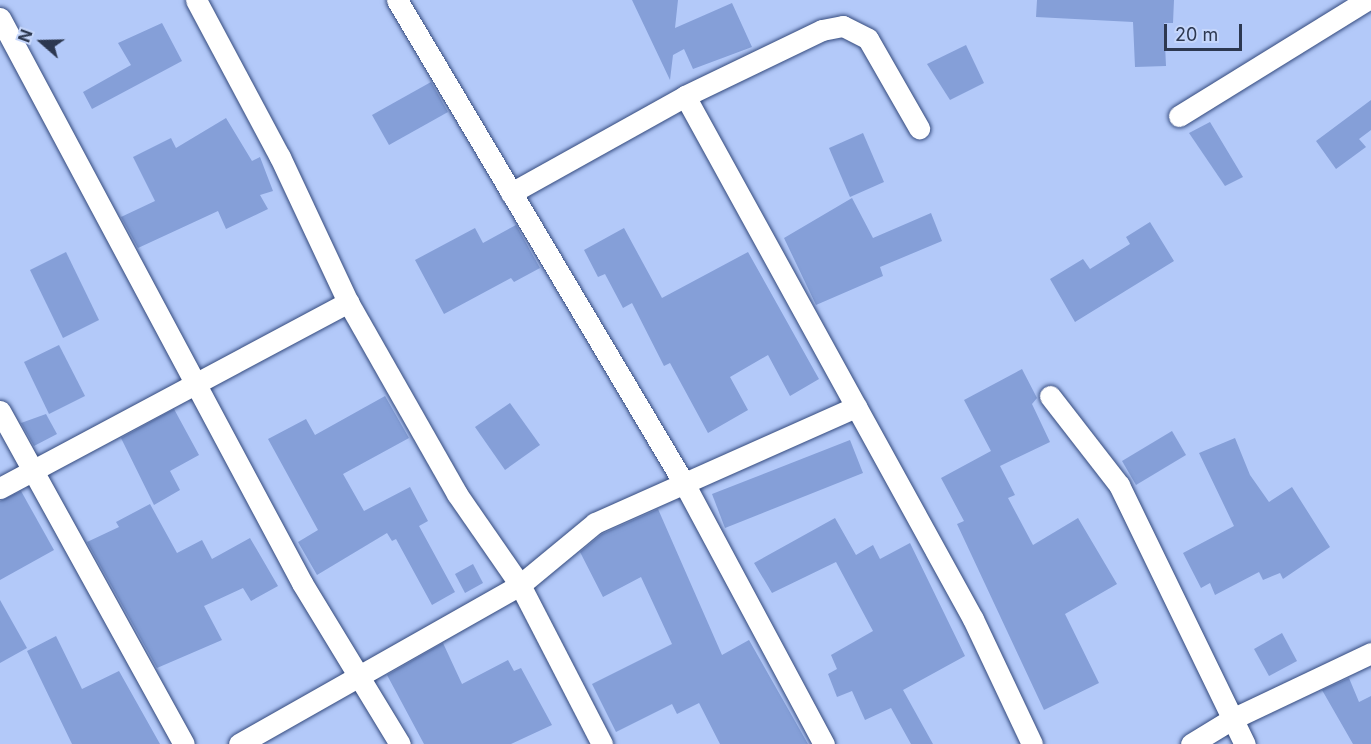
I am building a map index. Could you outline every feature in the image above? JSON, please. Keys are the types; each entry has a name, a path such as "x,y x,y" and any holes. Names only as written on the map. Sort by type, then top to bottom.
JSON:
{"street":[{"path":"196,0 280,157 348,302 457,494 520,585 602,744"},
{"path":"397,0 685,485 824,744"},
{"path":"1179,116 1367,0"},
{"path":"0,18 302,583 400,744"},
{"path":"511,193 685,96 822,30 843,27 868,39 919,128"},
{"path":"685,96 973,619 1032,744"},
{"path":"0,488 32,468 348,302"},
{"path":"1050,396 1119,485 1245,744"},
{"path":"240,744 360,679 520,585 595,523 685,485 856,407"},
{"path":"0,411 184,744"},
{"path":"1191,744 1232,719 1371,653"}],"building":[{"path":"632,0 678,0 675,28 732,3 752,47 693,69 684,49 673,55 670,80"},
{"path":"1037,0 1174,0 1173,23 1164,23 1166,66 1135,67 1133,22 1036,17"},
{"path":"162,23 182,61 92,109 83,92 131,65 118,43"},
{"path":"966,45 984,83 950,100 927,64"},
{"path":"431,82 448,112 389,145 372,115"},
{"path":"1371,100 1371,130 1359,139 1366,147 1336,169 1316,141"},
{"path":"226,118 252,161 260,157 273,191 260,195 268,209 226,229 218,211 138,248 121,217 155,201 133,157 171,138 176,148"},
{"path":"1210,122 1243,177 1225,186 1189,133"},
{"path":"863,133 884,182 850,197 829,148"},
{"path":"852,198 873,238 931,213 942,241 880,267 883,276 816,305 784,238"},
{"path":"1150,222 1174,261 1075,322 1050,279 1083,259 1090,269 1130,244 1126,237"},
{"path":"516,225 540,268 514,282 511,278 444,314 415,260 475,228 483,243"},
{"path":"624,228 662,298 748,252 819,379 790,396 768,355 730,377 748,410 708,433 670,363 664,366 632,303 623,308 605,274 598,277 584,250"},
{"path":"66,252 99,320 63,338 30,270"},
{"path":"59,345 85,396 49,414 24,362"},
{"path":"1022,369 1037,398 1032,404 1050,442 1000,466 1015,495 1008,498 1033,545 1078,518 1117,584 1065,614 1099,683 1044,710 957,524 964,521 941,478 991,451 964,400"},
{"path":"385,396 409,438 343,474 364,511 410,487 428,521 419,526 455,592 432,605 396,539 392,541 387,533 317,575 298,542 318,530 268,439 306,419 315,435"},
{"path":"510,403 540,445 505,470 475,427"},
{"path":"174,409 199,455 170,471 180,490 154,505 121,438"},
{"path":"46,414 57,434 34,446 21,423"},
{"path":"1172,431 1186,455 1136,485 1122,461"},
{"path":"1235,438 1250,475 1269,502 1292,487 1330,547 1283,579 1280,573 1263,580 1259,572 1215,595 1210,583 1201,588 1183,553 1234,526 1199,453"},
{"path":"850,440 863,473 725,528 712,494"},
{"path":"21,491 54,550 0,580 0,501"},
{"path":"150,504 177,553 202,540 212,559 250,538 278,586 251,601 243,588 204,606 222,640 157,668 87,542 119,527 116,522"},
{"path":"658,509 722,655 749,640 808,744 720,744 699,703 677,714 672,704 616,732 592,684 672,644 641,577 603,597 580,552 602,534"},
{"path":"835,518 856,555 873,545 880,559 910,543 965,656 903,690 933,744 911,744 891,708 865,720 852,691 837,697 828,674 837,669 831,655 873,631 836,562 772,593 754,563"},
{"path":"473,564 483,583 465,593 455,574"},
{"path":"0,600 27,648 0,663"},
{"path":"1282,633 1297,661 1269,676 1254,649"},
{"path":"56,636 82,689 119,671 160,744 72,744 27,651"},
{"path":"443,643 462,684 508,660 514,671 521,668 552,725 511,744 424,744 387,675"},
{"path":"1349,678 1359,702 1371,696 1371,744 1353,744 1322,690"}]}
